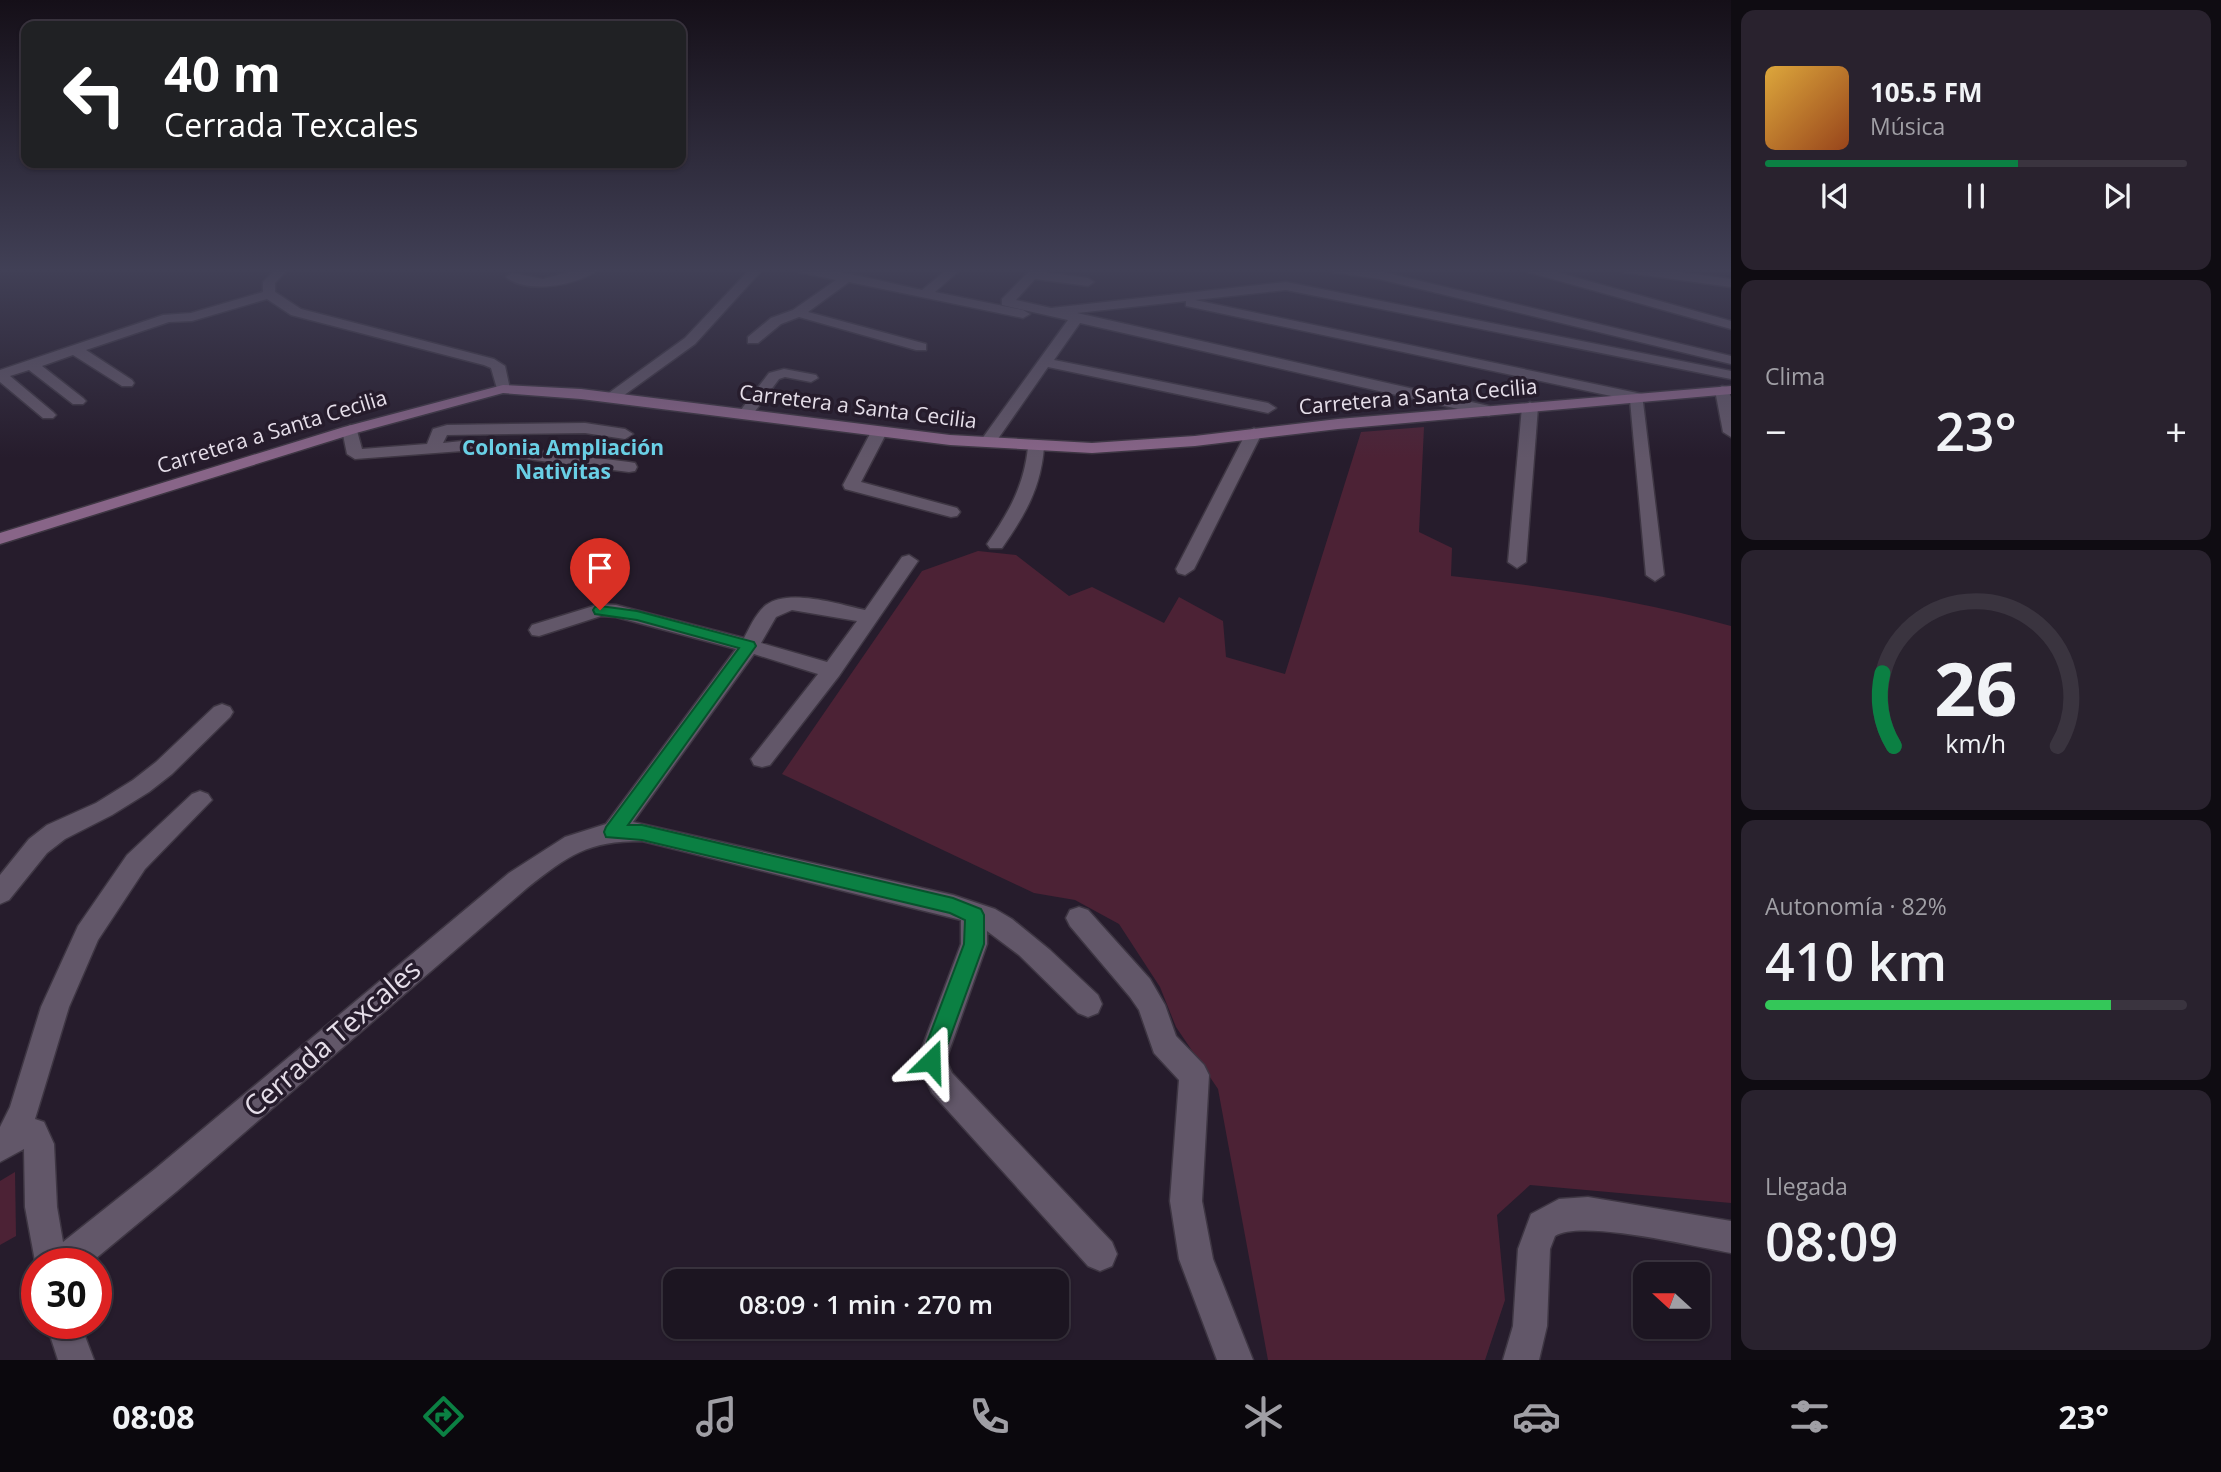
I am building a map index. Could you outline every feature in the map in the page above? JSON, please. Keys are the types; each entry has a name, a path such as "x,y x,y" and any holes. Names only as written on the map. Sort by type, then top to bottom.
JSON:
{"main road":[{"name":"Carretera a Santa Cecilia","path":"0,539 350,430 503,390 534,389 987,443 1092,448 1195,441 1254,433 1726,390"}],"street":[{"path":"0,375 127,331"},
{"path":"368,331 489,362 498,366 503,390"},
{"path":"611,398 690,341 699,331"},
{"path":"753,340 763,331"},
{"path":"865,331 921,347"},
{"path":"987,443 1067,331"},
{"path":"1127,331 1489,411"},
{"path":"1325,331 1637,397 1655,575"},
{"path":"1513,331 1731,375"},
{"path":"1613,331 1731,360"},
{"path":"74,349 127,383"},
{"path":"1044,362 1268,408"},
{"path":"31,364 78,401"},
{"path":"745,415 774,376 784,373 811,378"},
{"path":"0,375 48,415"},
{"path":"1726,390 1731,432"},
{"path":"1517,562 1531,407"},
{"path":"434,446 439,432 447,430 585,428 625,434"},
{"path":"350,430 355,454 462,446 629,467"},
{"path":"879,432 851,485 951,512"},
{"path":"1185,569 1254,433"},
{"path":"996,544 1022,508 1034,483 1036,447"},
{"path":"762,759 832,671 909,561"},
{"path":"613,832 773,609 782,605 802,604 869,617"},
{"path":"539,630 600,610 616,611 832,671"},
{"path":"0,893 38,846 56,832 104,809 141,786 164,768 222,712"},
{"path":"7,1141 26,1107 55,1007 87,934 136,862 200,800"},
{"name":"Cerrada Texcales","path":"82,1248 166,1180 479,911 560,852 588,837 613,832 642,832 953,906 986,917 1017,939 1087,1004"},
{"path":"974,915 974,944 931,1061 942,1083 1100,1254"},
{"path":"1079,918 1140,988 1151,1004 1164,1044 1194,1075 1186,1201 1196,1259 1235,1360"},
{"path":"7,1141 33,1133 39,1144 41,1207 47,1248"},
{"path":"1521,1360 1530,1326 1534,1249 1542,1226 1559,1214 1588,1213 1731,1237"},
{"path":"69,1339 76,1360"}],"shaded area":[{"path":"1424,427 1419,532 1452,548 1451,576 1592,595 1731,626 1731,1203 1530,1185 1497,1215 1505,1300 1485,1360 1268,1360 1218,1089 1176,1027 1160,987 1119,924 1075,900 1034,893 782,774 922,571 978,551 1016,555 1069,596 1092,587 1164,623 1179,597 1223,621 1226,657 1285,674 1361,432"},
{"path":"15,1172 16,1236 0,1245 0,1181"}],"district":[{"name":"Colonia Ampliación Nativitas","path":"563,460"}],"route":[{"path":"600,610 637,616 748,646 613,832 642,832 953,906 974,915 974,944 931,1061"}]}
